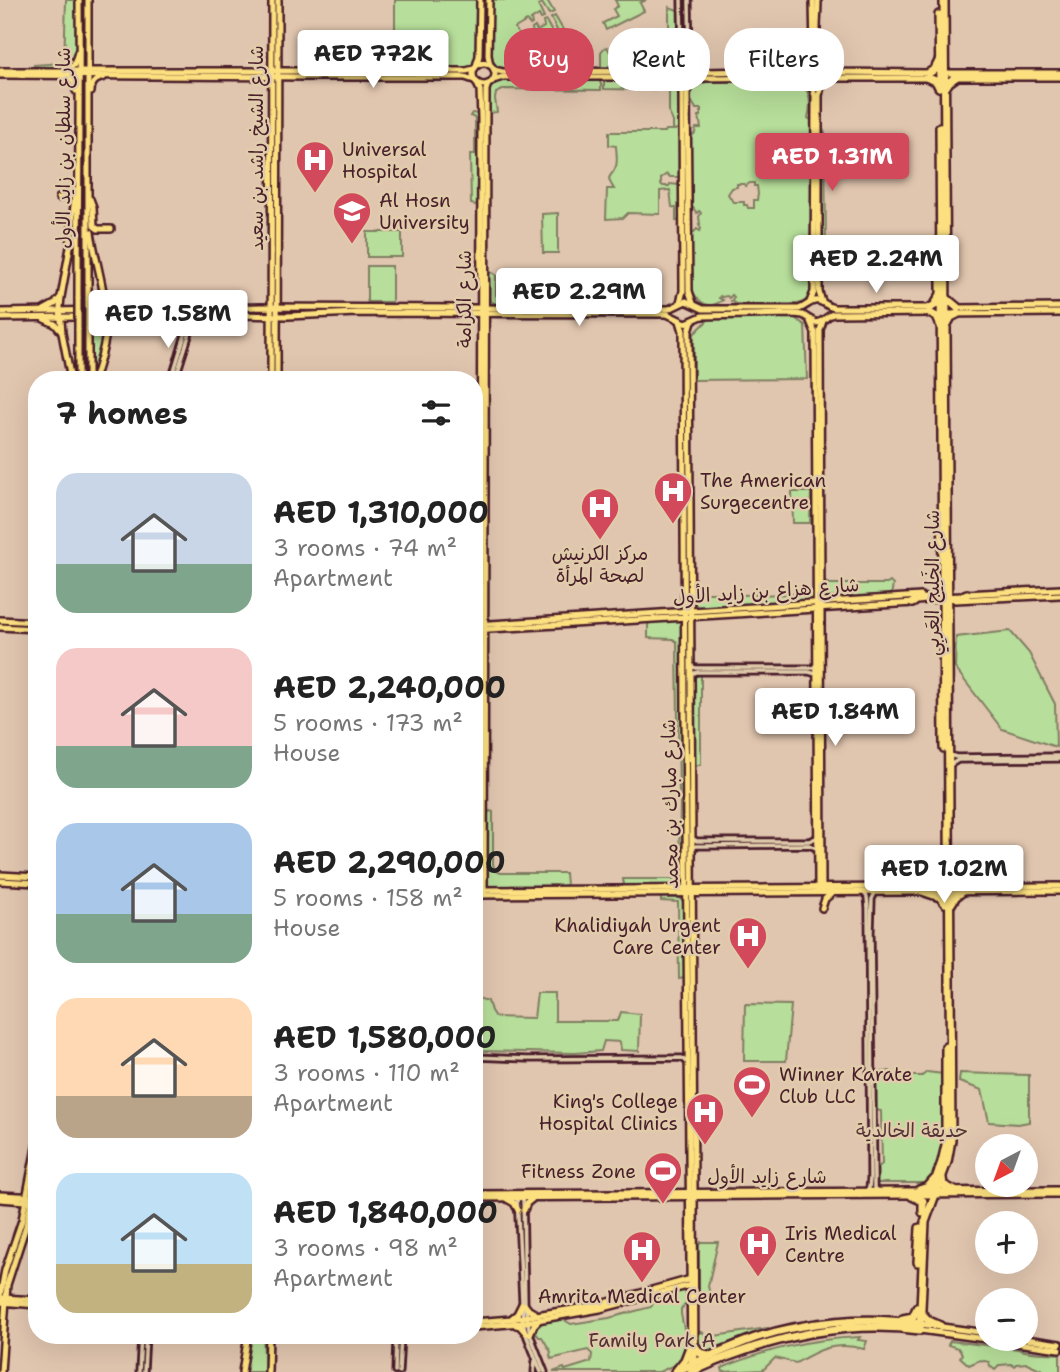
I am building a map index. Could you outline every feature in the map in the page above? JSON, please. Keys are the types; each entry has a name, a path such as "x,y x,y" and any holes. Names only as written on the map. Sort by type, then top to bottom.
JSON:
{"highway":[{"name":"شارع الخَلِيج العَربِي","path":"919,1327 919,1232 923,1212 939,1178 946,1141 948,905 942,0"},
{"path":"942,61 956,75 942,88 929,75 942,61"},
{"name":"شارع الخَلِيج العَربِي","path":"942,88 943,297"},
{"path":"941,278 946,342"},
{"path":"943,297 958,311 944,325 930,311 943,297"},
{"name":"شارع الخَلِيج العَربِي","path":"944,325 942,568 945,583"},
{"path":"942,568 948,637"},
{"path":"944,598 939,592 945,583 962,596"},
{"path":"912,603 917,600 962,596"},
{"path":"927,602 939,607 945,614 962,596"},
{"name":"شارع الخَلِيج العَربِي","path":"945,614 948,637 947,874"},
{"path":"925,892 940,897 948,905 961,890 947,874 935,887"},
{"path":"919,1190 939,1178 953,1195"},
{"name":"شارع الخَلِيج العَربِي","path":"919,1310 924,1229 933,1193"},
{"path":"912,1196 924,1202 923,1212"},
{"path":"693,1369 727,1348 772,1333 809,1326 891,1321 911,1318 919,1310 929,1321 940,1326"},
{"path":"891,1321 919,1327"},
{"path":"675,1372 693,1369 749,1348 804,1333 857,1328 919,1327"},
{"path":"675,1372 692,1346 701,1354 712,1355"},
{"path":"693,1369 727,1348"}],"main road":[{"name":"شارع سلطان بن زايد الأول","path":"78,371 79,0"},
{"name":"شارع سلطان بن زايد الأول","path":"88,0 89,371"},
{"name":"شارع الشيخ راشد بن سعيد","path":"272,0 275,56"},
{"name":"شارع الشيخ راشد بن سعيد","path":"271,348 278,332 272,285 272,98 278,0"},
{"path":"475,81 473,76 480,55 480,0"},
{"path":"489,0 488,55 492,68 491,82"},
{"path":"815,28 816,0"},
{"path":"816,0 817,28"},
{"path":"272,30 275,38 275,100 278,107"},
{"path":"54,73 72,68 80,49"},
{"path":"88,50 92,66 112,73 231,68 275,74"},
{"path":"258,70 267,66 275,56 292,74"},
{"path":"278,93 283,81 292,74 315,72 466,71 483,63 503,72 608,71"},
{"path":"224,76 315,72"},
{"path":"844,72 1060,75"},
{"path":"0,73 465,77 482,85 503,77 608,77"},
{"path":"54,73 73,80 78,102"},
{"path":"88,101 94,81 112,73"},
{"name":"شارع الشيخ راشد بن سعيد","path":"271,371 271,338 278,296 278,93 275,74"},
{"path":"844,78 929,75"},
{"path":"250,77 266,81 272,98"},
{"name":"شارع الكرامة","path":"475,81 479,87 480,100 483,296"},
{"name":"شارع الكرامة","path":"483,371 486,90 491,82"},
{"path":"679,320 675,313 683,294 681,91"},
{"path":"688,91 689,291 697,314 693,320"},
{"path":"813,91 814,292 806,311 815,333 819,591 804,607 819,619"},
{"path":"820,891 820,330 828,312 819,292 821,91"},
{"path":"61,195 72,195 78,177"},
{"path":"69,371 60,314 75,187"},
{"path":"88,196 93,207 94,226 98,229 111,229"},
{"path":"88,223 108,300 116,306 137,313"},
{"path":"271,348 274,341 275,312 275,279 272,270"},
{"path":"261,307 267,301 272,285"},
{"path":"96,371 106,336 105,293"},
{"path":"278,296 281,302 290,308"},
{"path":"468,312 483,296 491,305 504,309"},
{"path":"0,318 41,314 61,297"},
{"path":"106,336 116,323 145,309 261,307 288,316 483,312 504,309 668,309 687,301 702,309 799,309 816,300 834,308 930,311"},
{"path":"142,302 145,309"},
{"path":"958,311 1060,307"},
{"path":"0,312 228,317 290,308 468,312 477,318 483,327 495,314"},
{"path":"228,317 238,312 304,311 309,308"},
{"path":"60,314 71,311 106,313"},
{"path":"483,312 667,314 686,323 702,316 794,314 816,323 833,314 930,311 1060,313"},
{"path":"41,314 62,333"},
{"path":"248,316 266,320 271,338"},
{"path":"278,332 288,316"},
{"name":"شارع مبارك بن محمد","path":"679,320 683,328 688,600"},
{"name":"شارع مبارك بن محمد","path":"691,1180 687,866 689,331 693,320"},
{"path":"819,591 831,606 819,619 817,664 820,877 835,891 863,893 1060,889"},
{"path":"962,596 1060,592"},
{"path":"962,596 1051,596 1060,592"},
{"name":"شارع هزاع بن زايد الأول","path":"483,626 502,623 912,603 944,598"},
{"name":"شارع هزاع بن زايد الأول","path":"831,606 944,598"},
{"path":"688,600 700,614 688,627 673,615 688,600"},
{"path":"483,611 489,620 502,623"},
{"name":"شارع هزاع بن زايد الأول","path":"483,628 496,629 673,615"},
{"path":"0,620 28,622"},
{"path":"0,627 28,628"},
{"name":"شارع مبارك بن محمد","path":"688,627 692,880 689,892"},
{"path":"18,634 24,628"},
{"path":"483,644 488,634 496,629"},
{"path":"483,892 674,891 683,884 687,866"},
{"path":"0,875 28,877"},
{"path":"806,888 820,877"},
{"path":"692,880 702,891 835,891 935,887 947,890"},
{"path":"0,881 28,883"},
{"path":"483,881 496,890"},
{"path":"483,891 689,892 806,888 820,891"},
{"path":"674,891 689,905 702,891"},
{"path":"822,908 826,897 835,891"},
{"name":"شارع مبارك بن محمد","path":"689,905 692,1346"},
{"path":"691,1180 705,1195 691,1208 678,1195 691,1180"},
{"path":"16,1198 28,1187"},
{"name":"شارع زايد الأول","path":"705,1195 919,1190 973,1197 1060,1192"},
{"name":"شارع زايد الأول","path":"953,1195 1060,1192"},
{"name":"شارع زايد الأول","path":"483,1196 912,1196 933,1193"},
{"name":"شارع زايد الأول","path":"483,1197 678,1195"},
{"path":"0,1197 28,1198"},
{"path":"3,1288 22,1243 26,1226 27,1209 16,1198"},
{"path":"504,1198 521,1210 535,1198"},
{"path":"1,1372 6,1340 2,1300 5,1270 27,1209"},
{"path":"483,1324 600,1310 677,1289 692,1282"},
{"path":"510,1322 528,1333 539,1317 692,1282"},
{"name":"شارع مبارك بن محمد","path":"692,1282 690,1297 693,1369"},
{"path":"3,1288 15,1301"},
{"path":"677,1289 684,1290 690,1297"},
{"path":"2,1300 28,1301"},
{"path":"5,1312 15,1301"},
{"path":"510,1322 523,1304 539,1317"},
{"path":"919,1327 940,1326 975,1332"},
{"path":"919,1327 950,1328"},
{"path":"919,1327 1060,1349"},
{"path":"1038,1340 1060,1343"},
{"path":"242,1372 245,1344"},
{"path":"267,1344 268,1372"}],"street":[{"path":"681,0 681,28"},
{"path":"690,0 690,28"},
{"path":"175,371 189,322 186,316"},
{"path":"176,371 193,323 199,316"},
{"path":"690,665 696,668 806,668 817,664"},
{"path":"795,672 805,671 806,668"},
{"path":"690,676 697,671 795,672 817,675"},
{"path":"948,753 956,757 1060,757"},
{"path":"948,766 958,760 1060,757"},
{"path":"691,838 698,841 809,841 818,837"},
{"path":"691,850 697,846 786,845 812,845 818,849"},
{"path":"863,893 868,899 867,950 874,996 872,1180 866,1191"},
{"path":"875,893 872,899 870,958 872,1180 877,1191"},
{"path":"483,1057 682,1058 688,1053"},
{"path":"682,1058 688,1064"},
{"path":"520,1196 523,1304 528,1333 543,1372"},
{"path":"528,1333 543,1372"},
{"path":"141,1372 143,1344"},
{"path":"397,1372 399,1344"},
{"path":"534,1372 535,1356"}],"green space":[{"path":"66,0 76,0 76,52 71,67 35,69 34,65 64,63"},
{"path":"395,0 477,0 476,62 467,69 386,70 390,63 429,62 395,62"},
{"path":"491,0 547,0 554,12 549,14 542,3 538,5 544,18 541,19 539,15 531,20 530,25 527,21 515,28 504,28 504,69 495,66 490,57"},
{"path":"615,0 646,0 640,3 644,11 606,30 603,23 617,16 613,9 618,6"},
{"path":"669,7 678,10 678,28 669,28"},
{"path":"555,16 562,28 556,28 551,18"},
{"path":"607,47 606,69 601,67 601,52"},
{"path":"498,79 504,79 504,89 496,93 497,112 490,113 489,93"},
{"path":"608,79 608,89 604,89 604,82"},
{"path":"594,80 599,80 601,90 594,90"},
{"path":"710,82 724,82 724,91 807,91 810,100 808,118 811,120 811,290 805,301 797,304 736,304 731,301 734,297 732,295 729,298 720,296 723,300 709,305 698,299 692,290 692,234 701,229 701,213 697,213 691,205 691,137 696,128 701,128 701,109 696,109 691,100 693,91 710,91","holes":["754,183 754,186 757,186 758,194 757,200 754,200 754,208 748,208 744,202 733,202 728,194 737,184 745,186"]},
{"path":"81,87 85,87 86,304 81,304"},
{"path":"669,91 679,91 677,129 680,131 680,177 670,177 667,174 661,178 661,184 680,185 681,220 676,221 676,208 672,207 670,190 660,191 660,214 628,213 623,218 606,219 607,189 614,189 609,178 617,161 616,146 609,145 609,132 676,130 673,129 669,113"},
{"path":"472,113 478,114 479,123 479,202 475,205 471,204 470,154 475,154 475,118 470,116"},
{"path":"822,129 825,132 824,256 821,255"},
{"path":"558,213 558,253 543,253 542,214"},
{"path":"367,232 402,232 402,257 367,257"},
{"path":"367,266 392,266 392,302 367,302"},
{"path":"491,272 496,275 496,295 500,300 599,301 601,305 541,308 497,304 489,300 488,274"},
{"path":"793,317 805,325 807,379 694,380 694,334 709,319"},
{"path":"91,319 105,319 101,351 97,357 99,359 96,371 91,371"},
{"path":"792,492 811,492 810,523 793,523"},
{"path":"694,582 696,593 734,593 734,606 702,609 698,607 692,597"},
{"path":"824,582 890,582 893,585 891,596 832,601 825,597"},
{"path":"813,594 807,602 745,607 740,605 740,595"},
{"path":"679,621 683,627 684,798 679,796 677,642 673,639 648,638 648,624"},
{"path":"1010,631 1029,653 1055,704 1056,747 1002,729 955,668 956,637"},
{"path":"693,673 701,675 701,764 696,766 693,764"},
{"path":"680,801 684,801 683,882 663,887 624,886 623,879 674,879 677,876"},
{"path":"490,811 493,812 495,871 565,873 564,887 517,889 488,886 486,815"},
{"path":"661,897 679,898 685,903 685,978 679,979 678,902 661,901"},
{"path":"537,993 555,993 555,1021 618,1021 621,1012 640,1014 639,1051 621,1050 620,1042 604,1041 601,1051 483,1051 483,1000 488,1001 495,1017 534,1018"},
{"path":"745,1004 791,1005 786,1061 744,1061"},
{"name":"حديقة الخالدية","path":"890,1071 895,1076 922,1076 927,1072 943,1074 941,1153 930,1183 876,1183 876,1169 882,1164 881,1111 876,1110 875,1077 876,1073"},
{"path":"960,1073 1029,1075 1029,1122 989,1122 982,1090 959,1082"},
{"path":"701,1242 718,1242 708,1286 710,1294 699,1298 699,1245"},
{"name":"Family Park A","path":"683,1291 686,1293 687,1303 681,1309 681,1314 687,1350 683,1361 659,1372 553,1372 591,1362 592,1354 588,1350 551,1359 551,1352 534,1330 537,1324 561,1318 571,1324 609,1318 651,1307 657,1297"},
{"path":"768,1328 703,1352 699,1349 699,1332 708,1337"},
{"path":"860,1337 858,1340 867,1341 864,1349 836,1346 796,1363 775,1358 763,1370 723,1372 722,1368 790,1346"},
{"path":"950,1341 975,1344 975,1351 1060,1354 1060,1372 1047,1372 1027,1363 1000,1365 995,1370 989,1362 980,1360 969,1365 960,1357 962,1354 958,1348 948,1345"},
{"path":"249,1344 263,1344 265,1372 245,1372"}],"place":[{"name":"Universal Hospital","path":"315,194"},
{"name":"Al Hosn University","path":"352,245"},
{"name":"The American Surgecentre","path":"673,525"},
{"name":"مركز الكرنيش لصحة المرأة","path":"600,541"},
{"name":"Khalidiyah Urgent Care Center","path":"748,970"},
{"name":"Winner Karate Club LLC","path":"752,1119"},
{"name":"King's College Hospital Clinics","path":"705,1146"},
{"name":"Fitness Zone","path":"663,1205"},
{"name":"Iris Medical Centre","path":"758,1278"},
{"name":"Amrita Medical Center","path":"642,1284"}]}
